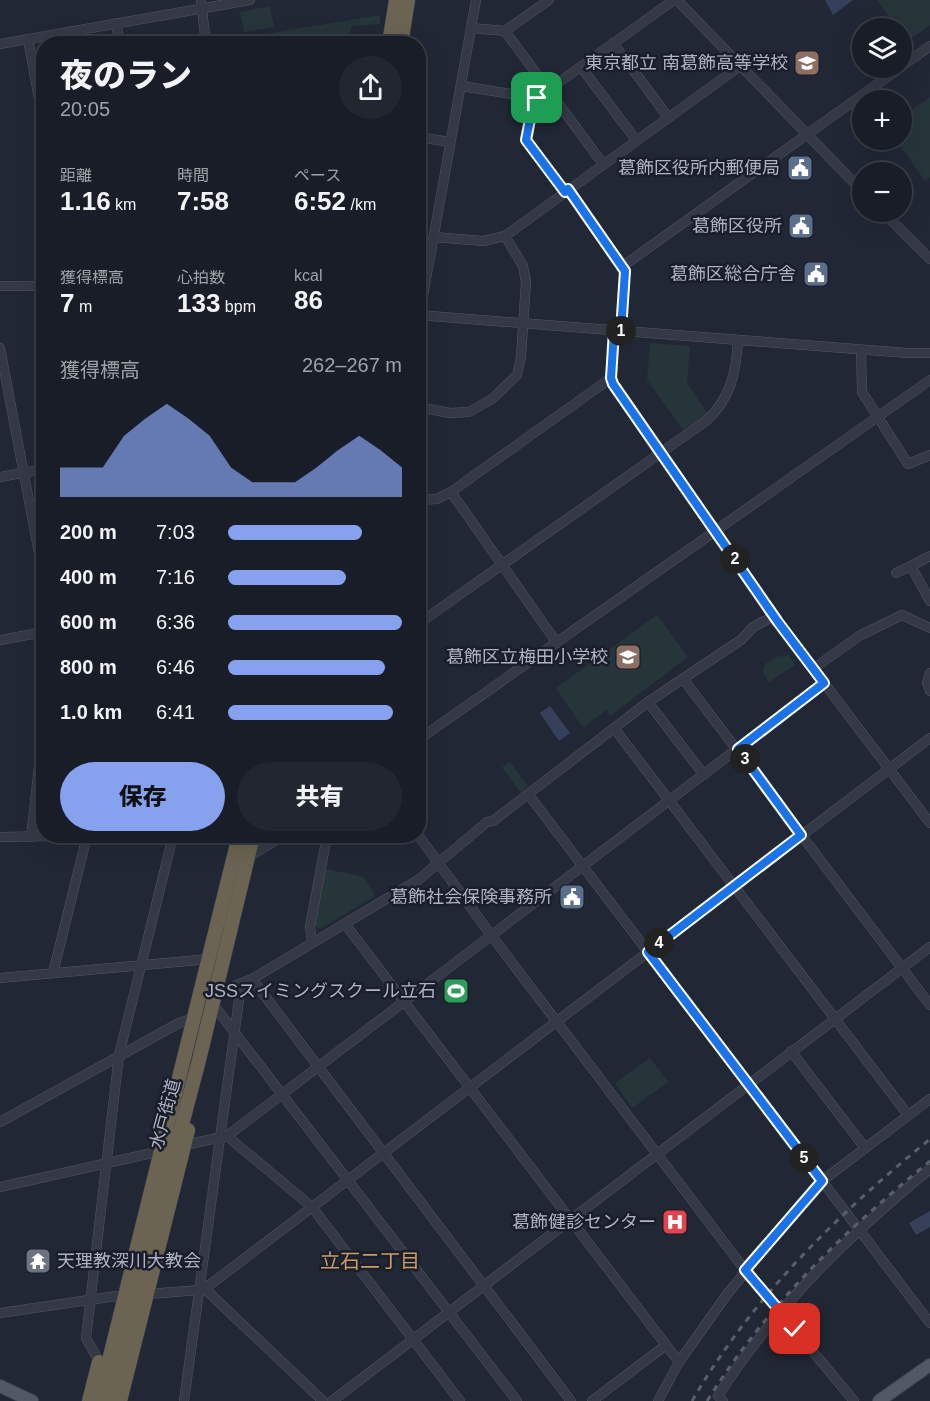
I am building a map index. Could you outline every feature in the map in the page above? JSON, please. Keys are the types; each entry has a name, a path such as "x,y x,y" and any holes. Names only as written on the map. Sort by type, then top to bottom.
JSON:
{"highway":[{"path":"390,36 396,0"},
{"path":"402,36 408,0"},
{"name":"水戸街道","path":"110,1401 168,1148 169,1096 184,1058 232,867 243,843"},
{"path":"232,867 247,858 246,843"},
{"name":"水戸街道","path":"99,1401 168,1148 199,1060 247,858"},
{"path":"120,1401 148,1294 168,1148"},
{"path":"89,1401 116,1296 168,1148"}],"main road":[{"path":"879,1401 930,1365"},
{"path":"0,1386 32,1401"}],"street":[{"path":"44,36 202,4 250,0"},
{"path":"426,280 476,0"},
{"path":"471,28 505,31 549,0"},
{"path":"461,86 534,99 675,0 852,181"},
{"path":"202,4 205,36"},
{"path":"116,23 118,36"},
{"path":"505,31 603,164"},
{"path":"0,44 36,38"},
{"path":"28,39 36,82"},
{"path":"613,43 669,117"},
{"path":"912,59 930,46"},
{"path":"434,237 483,241 505,236 740,66"},
{"path":"581,67 636,140"},
{"path":"623,266 886,78"},
{"path":"534,99 526,140 623,266 625,276 611,378 774,616 930,823"},
{"path":"426,138 450,142"},
{"path":"893,222 930,259"},
{"path":"426,408 450,413 469,412 499,393 517,375 524,323 525,274 505,236"},
{"path":"0,286 36,286"},
{"path":"426,318 524,323 861,350 930,353"},
{"path":"426,618 706,422 724,402 736,371 738,340"},
{"path":"0,348 36,539"},
{"path":"861,350 859,374 862,392 876,418 908,464 930,455"},
{"path":"426,500 437,499 451,492 611,378"},
{"path":"426,734 930,380"},
{"path":"0,477 36,471"},
{"path":"451,492 557,643"},
{"path":"896,573 930,556"},
{"path":"911,566 930,601"},
{"path":"813,669 859,636 902,615 930,628"},
{"path":"517,1401 282,1094 213,998 252,979 418,880 487,822 493,821 648,702 742,639 753,627 774,616"},
{"path":"0,640 36,633"},
{"path":"930,673 927,683 930,691"},
{"path":"684,680 930,1005"},
{"path":"0,1187 225,1136 824,683"},
{"path":"648,702 704,775"},
{"path":"614,728 908,1115"},
{"path":"148,1294 202,1289 930,738"},
{"path":"31,837 36,793"},
{"path":"528,794 930,1323"},
{"path":"0,837 36,837"},
{"path":"53,973 85,843"},
{"path":"99,1360 86,1338 119,1055 171,843"},
{"path":"247,858 272,843"},
{"path":"312,943 310,927 326,843"},
{"path":"424,843 745,1270 854,1401"},
{"path":"345,924 680,1362"},
{"path":"332,1401 930,947"},
{"path":"0,978 210,959"},
{"path":"252,979 572,1401"},
{"path":"184,1401 225,1136 241,985"},
{"path":"0,1122 184,1020 194,1018"},
{"path":"791,1051 865,1148"},
{"path":"658,1401 680,1362 745,1270 822,1181 930,1099"},
{"path":"225,1136 312,1207 460,1401"},
{"path":"723,1401 718,1396 780,1310 858,1229 930,1169"},
{"path":"202,1289 323,1401"},
{"path":"0,1313 116,1296"},
{"path":"592,1401 666,1345"}],"shaded area":[{"path":"877,0 930,0 930,25 912,38 912,18 890,18"},
{"path":"270,6 274,27 244,32 240,12"},
{"path":"380,15 380,24 352,26 350,32 345,36 267,36 266,34"},
{"path":"930,97 930,177 925,181 903,150 912,150 912,110"},
{"path":"650,343 690,346 687,383 708,414 684,431 647,380"},
{"path":"657,615 688,657 610,716 606,710 585,726 581,725 556,688"},
{"path":"779,655 783,657 789,655 795,665 769,682 763,673 765,664"},
{"path":"510,762 528,786 520,792 502,767"},
{"path":"326,869 364,877 375,896 320,929 315,926"},
{"path":"650,1058 668,1082 632,1108 615,1083"}],"water":[{"path":"825,0 853,0 833,15"},
{"path":"550,706 570,733 559,741 540,713"},
{"path":"930,1211 930,1227 916,1235 909,1223"}],"railway":[{"path":"692,1401 742,1326 799,1259 862,1197 930,1139"},
{"path":"707,1401 730,1366 781,1301 837,1243 930,1161"}],"place":[{"name":"東京都立 南葛飾高等学校","path":"807,63"},
{"name":"葛飾区役所内郵便局","path":"800,168"},
{"name":"葛飾区役所","path":"801,226"},
{"name":"葛飾区総合庁舎","path":"816,274"},
{"name":"葛飾区立梅田小学校","path":"628,657"},
{"name":"葛飾社会保険事務所","path":"572,897"},
{"name":"JSSスイミングスクール立石","path":"456,991"},
{"name":"葛飾健診センター","path":"675,1222"},
{"name":"天理教深川大教会","path":"38,1261"}],"district":[{"name":"立石二丁目","path":"370,1261"}],"route":[{"path":"537,98 534,99 526,140 565,192 568,189 625,271 621,331 614,331 611,378 613,384 778,622 824,683 738,749 801,835 648,952 822,1181 745,1270 795,1329"}]}
